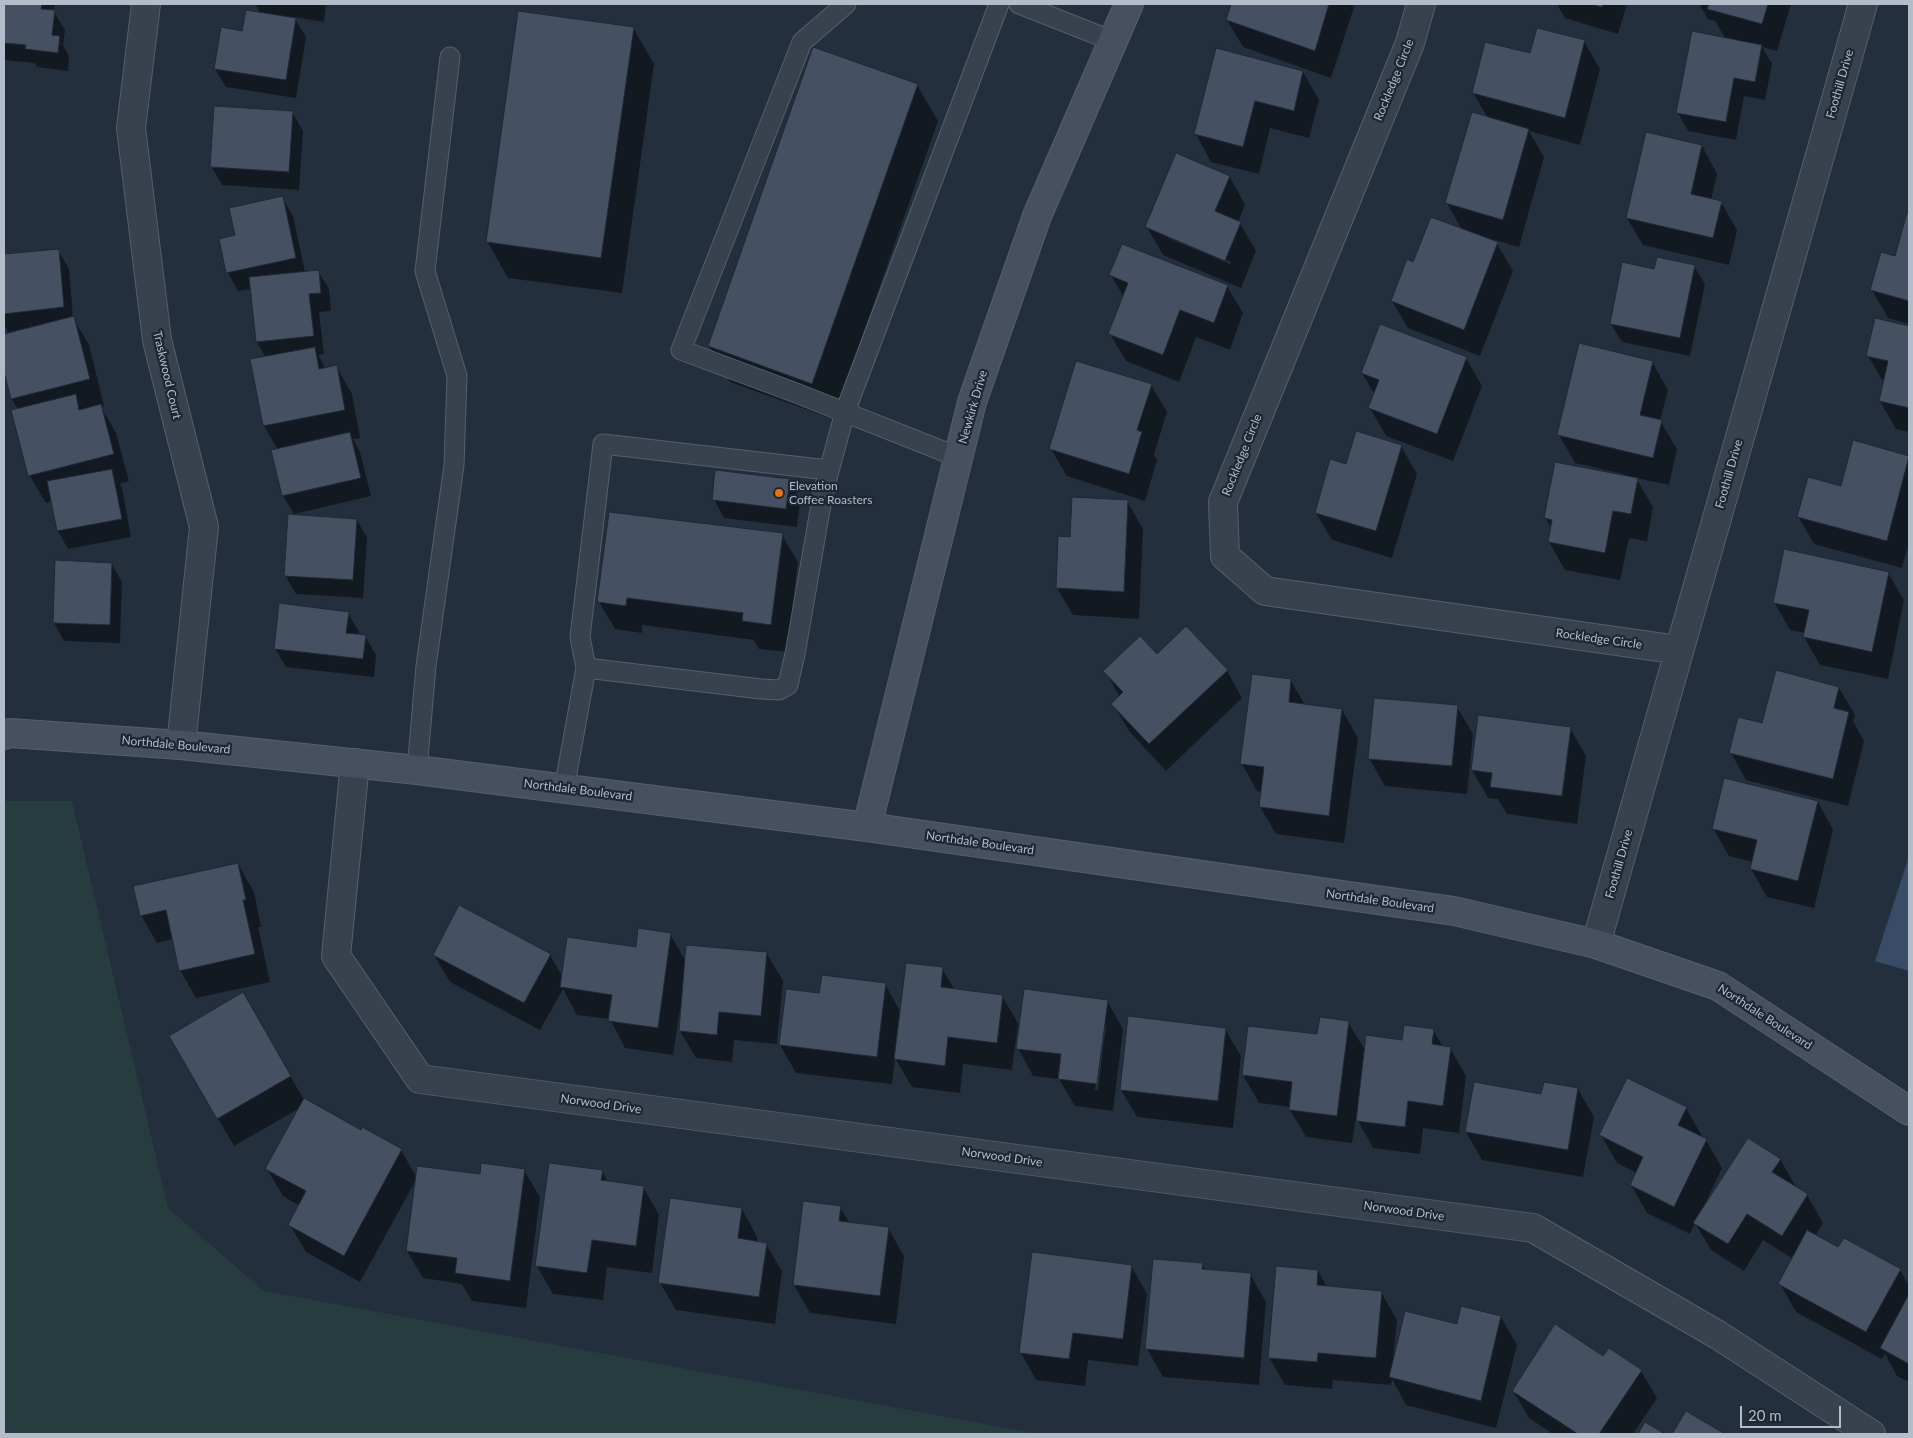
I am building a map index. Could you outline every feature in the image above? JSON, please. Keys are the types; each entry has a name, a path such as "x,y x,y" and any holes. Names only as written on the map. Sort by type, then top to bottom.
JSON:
{"street":[{"name":"Traskwood Court","path":"146,4 130,128 157,340 204,527 181,745"},
{"name":"Newkirk Drive","path":"867,827 972,402 1037,216 1129,4"},
{"name":"Rockledge Circle","path":"1421,4 1410,43 1223,502 1225,556 1265,591 1679,650"},
{"name":"Foothill Drive","path":"1596,944 1863,4"},
{"name":"Northdale Boulevard","path":"4,735 10,733 181,745 417,770 867,827 1454,911 1596,944 1718,986 1909,1111"},
{"name":"Norwood Drive","path":"355,763 336,956 420,1080 1533,1228 1718,1335 1871,1434"}],"lane":[{"path":"846,4 802,42 681,350 958,457"},
{"path":"586,668 761,689 779,690 788,685 823,493 845,412 999,4"},
{"path":"1019,4 1113,41"},
{"path":"417,770 426,666 454,465 457,376 425,271 450,57"},
{"path":"564,789 586,668 580,637 603,444 828,470"}],"green space":[{"path":"4,801 72,801 168,1208 264,1291 1039,1434 4,1434"}],"water":[{"path":"1909,856 1909,971 1875,961"}],"building":[{"path":"4,4 42,4 41,9 55,10 52,35 60,36 58,53 25,49 26,45 4,43"},
{"path":"1231,4 1329,4 1315,51 1226,20"},
{"path":"1590,4 1603,4 1602,7"},
{"path":"1709,4 1768,4 1762,24 1707,9"},
{"path":"246,10 296,18 286,80 214,69 221,27 242,31"},
{"path":"518,11 634,27 601,258 486,242"},
{"path":"1537,28 1585,40 1565,118 1472,93 1485,42 1530,53"},
{"path":"1692,31 1762,45 1755,82 1734,78 1726,122 1676,113"},
{"path":"813,47 918,84 812,384 708,346"},
{"path":"1216,48 1303,71 1294,111 1255,101 1243,147 1194,134"},
{"path":"214,106 293,111 289,172 210,167"},
{"path":"1472,112 1529,129 1503,220 1445,203"},
{"path":"1646,132 1702,145 1691,194 1722,201 1713,238 1626,218"},
{"path":"1176,153 1230,176 1215,211 1241,222 1225,261 1145,227"},
{"path":"283,196 296,258 226,273 219,239 235,235 229,208"},
{"path":"1909,206 1909,301 1870,290 1881,252 1895,256"},
{"path":"1431,217 1498,242 1464,330 1391,301 1407,259 1413,262"},
{"path":"1122,244 1228,285 1214,323 1180,310 1163,355 1108,334 1128,283 1109,275"},
{"path":"59,249 64,307 4,314 4,254"},
{"path":"1657,257 1695,265 1680,338 1610,324 1622,262 1654,269"},
{"path":"319,270 321,293 309,294 314,336 256,342 249,277"},
{"path":"74,316 90,379 11,399 4,372 4,334"},
{"path":"1875,318 1909,326 1909,408 1879,401 1888,361 1866,356"},
{"path":"1380,324 1467,357 1437,434 1368,408 1379,380 1361,373"},
{"path":"1579,343 1653,361 1640,415 1662,420 1653,458 1557,435"},
{"path":"315,347 319,369 337,365 345,410 263,426 250,359"},
{"path":"1076,361 1152,384 1137,430 1142,432 1129,474 1049,449"},
{"path":"76,394 79,410 101,404 114,454 28,476 11,410"},
{"path":"1356,431 1402,445 1376,531 1315,513 1330,459 1346,464"},
{"path":"350,432 361,478 282,496 271,450"},
{"path":"1853,440 1909,456 1887,541 1797,517 1808,477 1841,486"},
{"path":"1555,462 1638,478 1631,514 1613,511 1605,553 1548,542 1552,520 1544,518"},
{"path":"112,469 122,519 57,531 47,481"},
{"path":"715,470 790,479 786,509 712,500"},
{"path":"1072,497 1128,500 1124,592 1056,588 1058,536 1070,537"},
{"path":"609,512 783,533 771,625 742,621 743,613 627,598 626,606 597,602"},
{"path":"288,514 357,519 353,580 284,576"},
{"path":"1784,549 1889,572 1872,652 1803,637 1809,610 1773,603"},
{"path":"55,560 112,563 110,625 53,623"},
{"path":"279,603 349,612 346,633 366,635 363,659 274,649"},
{"path":"1186,626 1228,670 1149,744 1111,704 1123,692 1103,671 1140,636 1157,654"},
{"path":"1776,670 1839,687 1834,708 1849,712 1833,779 1729,753 1738,717 1762,723"},
{"path":"1252,674 1291,679 1289,702 1342,709 1329,816 1259,807 1264,767 1240,764"},
{"path":"1374,698 1458,705 1452,766 1368,759"},
{"path":"1478,715 1571,727 1562,796 1490,787 1492,773 1471,770"},
{"path":"1724,778 1818,801 1798,881 1750,869 1757,840 1712,829"},
{"path":"238,863 246,900 243,900 255,954 179,971 166,910 140,916 133,886"},
{"path":"459,905 551,954 524,1003 433,955"},
{"path":"638,928 671,933 658,1028 608,1021 612,995 560,987 567,937 636,947"},
{"path":"686,945 767,952 761,1016 719,1012 717,1035 679,1031"},
{"path":"906,963 943,967 941,987 1003,995 997,1043 948,1037 945,1066 894,1059"},
{"path":"822,975 886,983 877,1057 779,1045 786,989 819,993"},
{"path":"1024,989 1108,1000 1097,1084 1058,1079 1061,1054 1016,1049"},
{"path":"243,992 291,1076 217,1119 169,1036"},
{"path":"1128,1016 1226,1028 1218,1101 1120,1090"},
{"path":"1320,1017 1349,1021 1337,1116 1289,1110 1292,1082 1242,1075 1248,1026 1317,1034"},
{"path":"1404,1025 1434,1029 1432,1044 1451,1047 1443,1106 1408,1101 1405,1127 1356,1121 1366,1035 1402,1040"},
{"path":"1627,1078 1687,1107 1678,1125 1707,1139 1674,1207 1630,1185 1643,1157 1599,1135"},
{"path":"1474,1082 1541,1094 1544,1082 1578,1088 1568,1150 1465,1132"},
{"path":"304,1098 361,1130 362,1127 402,1149 344,1256 288,1225 306,1191 265,1169"},
{"path":"1748,1138 1781,1159 1772,1172 1808,1194 1782,1236 1747,1214 1728,1244 1693,1223"},
{"path":"481,1163 525,1169 510,1281 455,1273 457,1258 406,1251 417,1166 480,1174"},
{"path":"549,1163 603,1170 601,1180 644,1186 636,1246 592,1240 587,1273 535,1266"},
{"path":"670,1198 742,1208 738,1238 767,1243 759,1297 658,1283"},
{"path":"803,1201 841,1206 839,1221 889,1227 880,1296 793,1285"},
{"path":"1807,1230 1838,1247 1844,1238 1901,1269 1866,1332 1778,1284"},
{"path":"1032,1252 1132,1265 1123,1339 1073,1333 1069,1359 1019,1353"},
{"path":"1153,1259 1203,1263 1202,1269 1251,1273 1244,1358 1145,1349"},
{"path":"1276,1266 1318,1270 1317,1285 1382,1291 1376,1358 1318,1353 1317,1362 1268,1358"},
{"path":"1909,1294 1909,1364 1880,1348"},
{"path":"1461,1306 1501,1316 1481,1401 1389,1377 1405,1311 1457,1324"},
{"path":"1555,1324 1603,1356 1609,1348 1642,1370 1599,1434 1578,1434 1512,1391"},
{"path":"1686,1411 1725,1434 1672,1434"},
{"path":"1645,1422 1665,1434 1638,1434"}],"place":[{"name":"Elevation Coffee Roasters","path":"779,493"}]}
